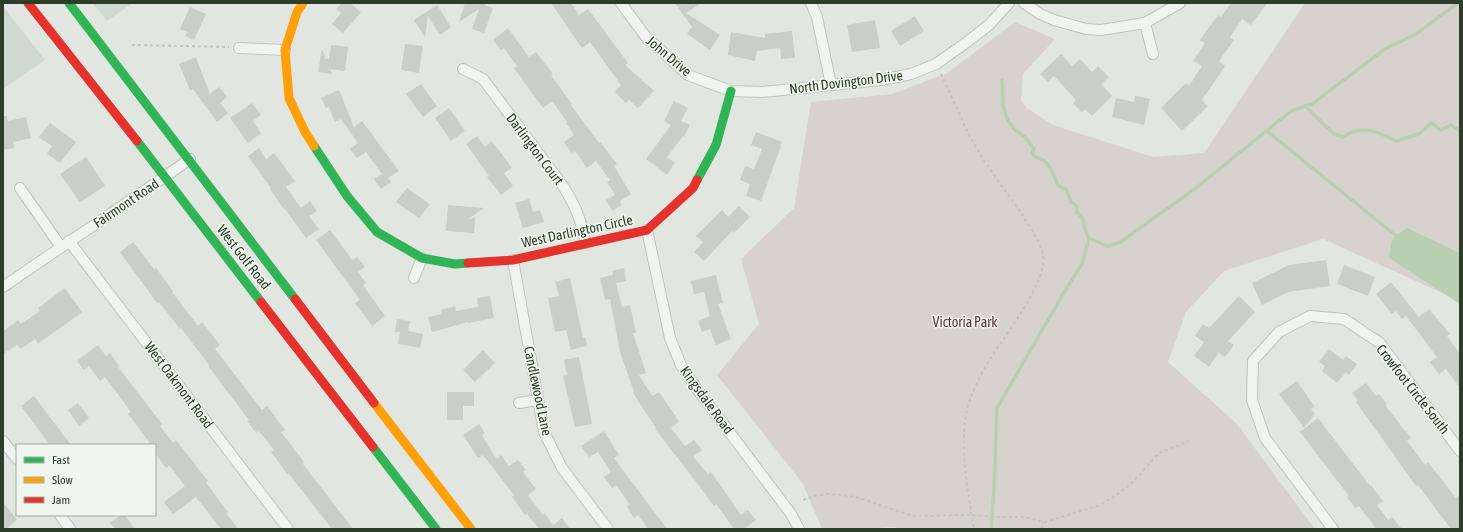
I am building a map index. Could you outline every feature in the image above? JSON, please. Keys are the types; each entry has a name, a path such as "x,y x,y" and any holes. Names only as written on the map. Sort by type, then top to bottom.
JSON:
{"main road":[{"name":"West Golf Road","path":"28,3 165,177 436,529"},
{"name":"West Golf Road","path":"69,3 472,529"},
{"path":"303,3 297,12 285,50 289,98 309,139 347,196 378,232 422,258"},
{"name":"West Darlington Circle","path":"422,258 455,264 513,260 647,230 693,188 716,145 731,91"}],"street":[{"name":"John Drive","path":"621,3 646,37 688,75 731,91"},
{"path":"811,3 817,17 831,85"},
{"name":"North Dovington Drive","path":"731,91 762,92 831,85 900,77 923,70 936,64 989,25 1010,3"},
{"path":"1024,3 1040,14 1054,20 1086,29 1101,30 1145,22 1180,3"},
{"path":"1145,22 1153,54"},
{"path":"239,48 285,50"},
{"name":"Darlington Court","path":"464,69 483,79 563,186 572,199 580,218 586,244"},
{"name":"Fairmont Road","path":"3,287 190,159"},
{"path":"20,188 65,244"},
{"name":"Kingsdale Road","path":"647,230 670,338 681,365 696,389 791,514 799,529"},
{"name":"West Oakmont Road","path":"65,244 288,529"},
{"path":"414,278 422,258"},
{"name":"Candlewood Lane","path":"513,260 544,432 562,468 608,529"},
{"name":"Crowfoot Circle South","path":"1333,529 1265,438 1252,400 1253,361 1279,332 1310,316 1344,319 1380,343 1460,451"},
{"path":"518,403 538,400"},
{"path":"3,441 16,458"},
{"path":"61,516 70,529"}],"path":[{"path":"132,45 239,48"},
{"path":"936,64 974,142 1030,226 1040,244 1043,256 1043,268 1031,295 973,389 968,407 964,427 965,455 968,497 974,529"},
{"path":"804,500 820,495 840,495 856,497 913,516 972,515 1024,517 1045,522 1097,506 1114,497 1134,481 1159,453 1188,441"},
{"path":"1042,529 1043,522"}],"shaded area":[{"path":"93,3 133,3 107,21"},
{"path":"3,6 45,60 3,89"},
{"path":"1407,228 1460,253 1460,304 1389,258 1393,240 1397,234"}],"green space":[{"name":"Victoria Park","path":"1305,3 1460,3 1460,301 1323,239 1224,271 1186,312 1168,362 1237,424 1315,529 896,529 896,527 822,529 803,484 717,375 759,324 741,259 794,208 811,102 892,94 947,73 1015,22 1055,39 1023,74 1021,101 1027,108 1053,125 1153,157 1204,153"}],"building":[{"path":"342,3 350,3 361,12 343,33 332,24 341,13 336,9"},
{"path":"465,3 488,3 484,5 493,8 484,33 472,29 479,9 459,22"},
{"path":"551,3 571,3 579,15 588,9 628,63 625,65 654,91 638,108 629,100 626,103 615,92 621,85 590,42 582,48"},
{"path":"675,3 701,3 686,13 720,35 710,50 687,34 692,27"},
{"path":"1231,3 1267,3 1251,25 1242,19 1230,37 1234,40 1219,61 1225,66 1202,100 1208,106 1182,131 1161,108 1186,83 1189,86 1202,66 1193,61 1205,43 1200,40 1218,15 1221,17"},
{"path":"437,5 451,27 440,35 428,16 425,37 414,20"},
{"path":"190,7 206,14 194,40 185,36 187,32 180,29"},
{"path":"915,16 924,31 900,46 891,31"},
{"path":"875,20 880,48 852,52 847,25"},
{"path":"508,28 529,57 536,52 553,74 551,75 572,104 571,105 599,143 600,142 617,164 614,166 631,194 620,201 622,205 612,211 606,200 615,195 607,182 610,180 596,161 587,168 575,151 571,153 564,142 574,135 566,123 567,122 552,101 543,108 514,68 517,66 504,48 501,50 493,40"},
{"path":"792,31 795,58 781,59 780,48 757,51 755,61 728,55 731,32 765,38 765,34"},
{"path":"405,44 423,46 419,73 401,70"},
{"path":"331,45 348,47 345,71 330,69 332,74 318,72 322,49 326,59 329,59"},
{"path":"1061,54 1072,66 1080,59 1092,72 1098,66 1109,77 1101,84 1112,96 1092,116 1085,109 1082,112 1073,103 1076,100 1054,76 1048,82 1040,74"},
{"path":"196,57 210,94 219,87 227,97 220,103 228,113 217,122 193,89 190,90 179,64"},
{"path":"421,84 437,106 423,117 406,94"},
{"path":"339,90 354,127 362,121 399,171 388,178 391,182 381,189 374,179 382,174 366,152 357,158 350,149 358,143 341,119 335,122 329,107 326,108 321,98"},
{"path":"1135,96 1150,99 1144,125 1112,117 1116,98 1134,102"},
{"path":"674,101 688,108 681,121 690,125 684,137 683,136 667,157 675,163 667,175 646,159 671,125 664,121"},
{"path":"252,103 261,115 253,121 261,133 248,143 230,118"},
{"path":"449,108 465,131 451,141 435,118"},
{"path":"3,116 7,116 8,121 26,117 31,138 13,142 14,148 3,150"},
{"path":"50,123 76,142 60,163 47,154 52,146 39,137"},
{"path":"756,132 782,142 761,201 746,196 750,184 740,180 745,166 754,169 762,149 751,145"},
{"path":"477,136 485,147 492,141 512,168 504,173 513,186 501,195 487,177 489,176 466,144"},
{"path":"259,148 266,159 274,153 295,181 286,187 301,208 310,201 317,211 309,216 319,229 306,238 283,208 270,189 271,188 248,156"},
{"path":"86,157 105,186 80,202 60,174"},
{"path":"407,188 430,204 419,218 396,202"},
{"path":"529,199 533,212 540,210 544,222 523,228 515,203"},
{"path":"448,205 484,208 467,220 475,217 474,233 446,231"},
{"path":"739,206 750,217 734,233 732,231 704,261 694,252 703,242 696,236 722,210 728,217"},
{"path":"330,230 352,260 357,257 365,267 358,272 366,283 363,285 385,316 372,326 355,303 360,300 316,240"},
{"path":"133,242 154,269 156,268 198,326 202,322 220,345 215,349 262,410 267,406 285,430 281,432 304,462 303,464 353,529 332,529 289,474 288,475 271,452 274,450 259,431 256,433 247,421 249,420 208,366 209,365 181,328 180,329 159,302 157,303 120,252"},
{"path":"1326,260 1330,286 1288,292 1262,305 1252,283 1289,265"},
{"path":"1344,265 1375,277 1368,296 1337,284"},
{"path":"624,268 626,281 616,283 622,307 630,305 636,333 633,333 646,373 639,375 652,396 659,392 679,421 671,428 685,446 694,440 702,450 693,456 708,475 711,472 741,515 748,510 756,520 744,529 734,529 716,504 714,506 655,429 656,428 633,393 634,392 620,352 610,299 605,300 600,278 613,275 612,271"},
{"path":"716,275 723,303 718,304 731,339 716,345 710,329 702,332 698,321 710,316 704,292 694,294 691,281"},
{"path":"570,278 583,338 585,337 587,346 571,350 566,330 555,332 548,298 559,296 555,282"},
{"path":"1391,282 1419,317 1429,309 1450,334 1447,336 1460,354 1460,388 1446,369 1439,374 1430,362 1437,357 1406,316 1402,319 1396,311 1392,314 1376,294"},
{"path":"65,288 82,312 38,344 35,339 20,349 17,345 3,354 3,331 18,320 21,324 40,311 38,308"},
{"path":"490,296 494,318 468,322 432,332 428,317 442,314 441,310 455,306 456,311 478,307 477,298"},
{"path":"1239,296 1255,312 1228,341 1234,345 1225,357 1219,352 1209,367 1194,356 1204,342 1195,336 1203,324 1209,328"},
{"path":"397,319 410,321 408,331 423,334 420,348 398,344 400,332 395,332"},
{"path":"98,345 106,356 110,353 119,366 118,367 162,424 160,426 173,443 176,440 208,481 206,483 228,512 226,513 238,529 221,529 196,497 173,514 164,502 185,486 169,465 166,468 156,454 156,444 148,444 150,443 128,414 131,412 105,377 100,381 89,366 84,370 77,361"},
{"path":"1329,349 1343,360 1346,356 1357,364 1349,375 1346,372 1337,383 1322,371 1325,366 1319,362"},
{"path":"483,350 495,363 475,382 463,370"},
{"path":"579,357 592,424 575,427 563,376 567,375 564,360"},
{"path":"1297,381 1315,407 1311,409 1315,414 1304,428 1279,394"},
{"path":"1366,383 1376,396 1379,394 1387,404 1385,405 1411,438 1407,441 1425,465 1428,462 1456,498 1460,495 1460,529 1451,529 1418,485 1416,486 1356,402 1358,401 1352,393"},
{"path":"447,392 474,392 474,406 463,406 463,420 447,420"},
{"path":"34,396 70,444 49,444 21,406"},
{"path":"78,403 89,418 79,426 68,410"},
{"path":"1318,418 1383,501 1377,505 1388,520 1392,517 1402,529 1376,529 1359,506 1355,508 1347,497 1349,496 1300,432"},
{"path":"479,424 485,433 482,435 496,459 501,455 509,466 518,460 526,470 523,472 536,489 528,495 543,515 545,514 553,525 562,518 570,529 539,529 527,514 525,515 512,497 514,495 483,455 478,458 463,435"},
{"path":"604,431 619,455 614,458 667,529 648,529 638,515 634,518 627,507 630,505 616,485 612,488 604,477 611,472 598,452 589,457 581,446"},
{"path":"3,502 17,520 6,529 3,529"},
{"path":"120,516 126,516 135,529 115,529 110,523"}],"waterway":[{"path":"1002,80 1003,105 1007,119 1014,129 1026,138 1034,149 1032,153 1033,155 1043,160 1048,165 1058,186 1066,189 1071,202 1076,205 1077,212 1083,219 1085,230 1089,238 1107,246 1119,243 1196,188 1291,111 1312,104 1385,49 1416,34 1458,3"},
{"path":"1305,106 1334,134 1343,137 1357,131 1370,130 1396,141 1419,134 1431,123 1441,130 1451,125 1460,131"},
{"path":"1267,131 1395,235"},
{"path":"991,529 997,408 1082,264 1089,238"}],"traffic: fast":[{"path":"69,3 295,299"},
{"path":"697,180 716,145 731,91"},
{"path":"137,141 261,302"},
{"path":"314,146 347,196 377,232 422,258 455,264 468,263"},
{"path":"373,447 436,529"}],"traffic: slow":[{"path":"303,3 297,12 285,50 289,98 305,132 314,146"},
{"path":"374,403 471,529"}],"traffic: jam":[{"path":"28,3 137,141"},
{"path":"468,263 513,260 647,230 693,188 697,180"},
{"path":"295,299 374,403"},
{"path":"261,302 373,447"}]}
